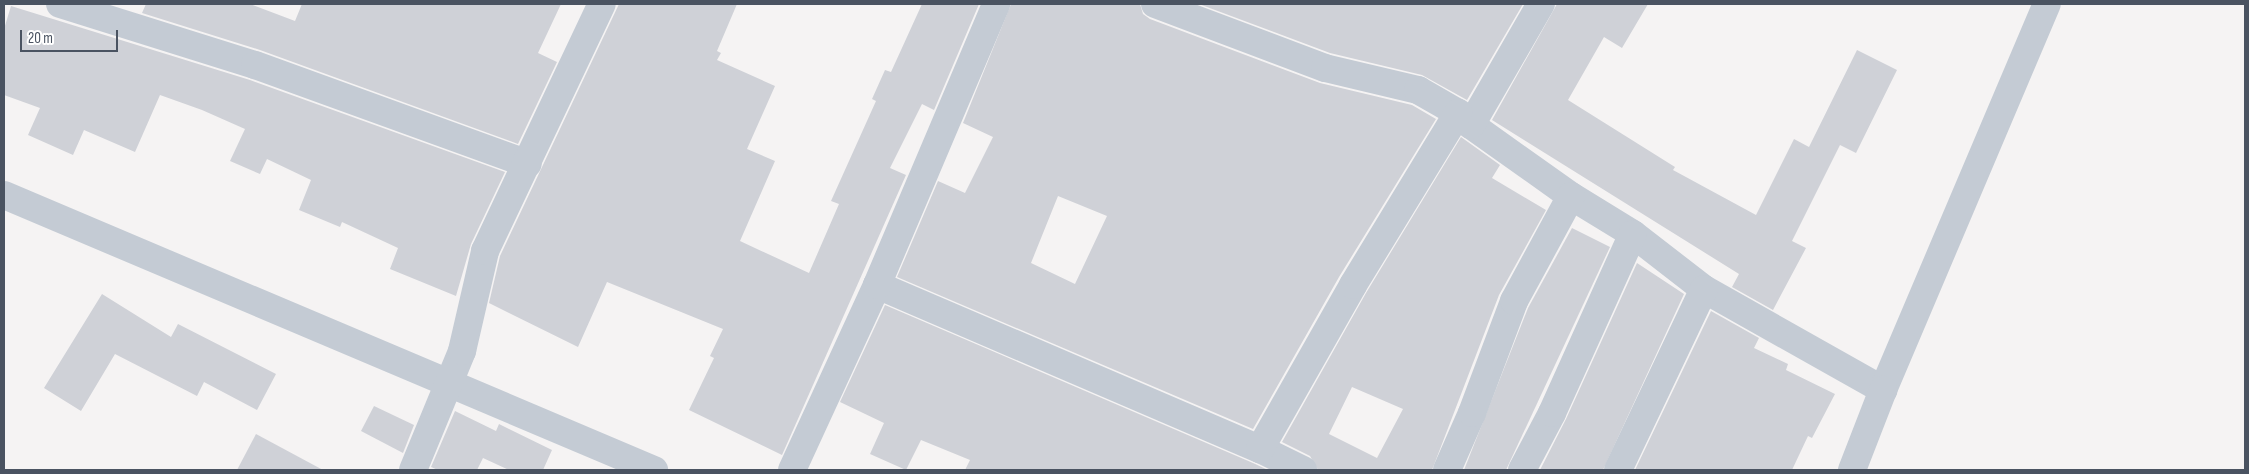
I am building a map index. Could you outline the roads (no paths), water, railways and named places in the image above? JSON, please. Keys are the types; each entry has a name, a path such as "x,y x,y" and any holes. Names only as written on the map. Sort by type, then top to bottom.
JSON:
{"street":[{"path":"60,4 255,65 528,164"},
{"path":"413,470 462,351 485,251 528,164 602,4"},
{"path":"792,470 877,285 996,4"},
{"path":"1155,4 1326,68 1418,90 1465,119 1572,196 1633,234 1704,289 1883,390"},
{"path":"1260,449 1353,285 1541,4"},
{"path":"1852,470 1883,390 2047,4"},
{"path":"4,196 654,470"},
{"path":"1447,470 1472,413 1514,301 1572,196"},
{"path":"1522,470 1552,413 1633,234"},
{"path":"877,285 1260,449 1302,470"},
{"path":"1618,470 1704,289"}]}
